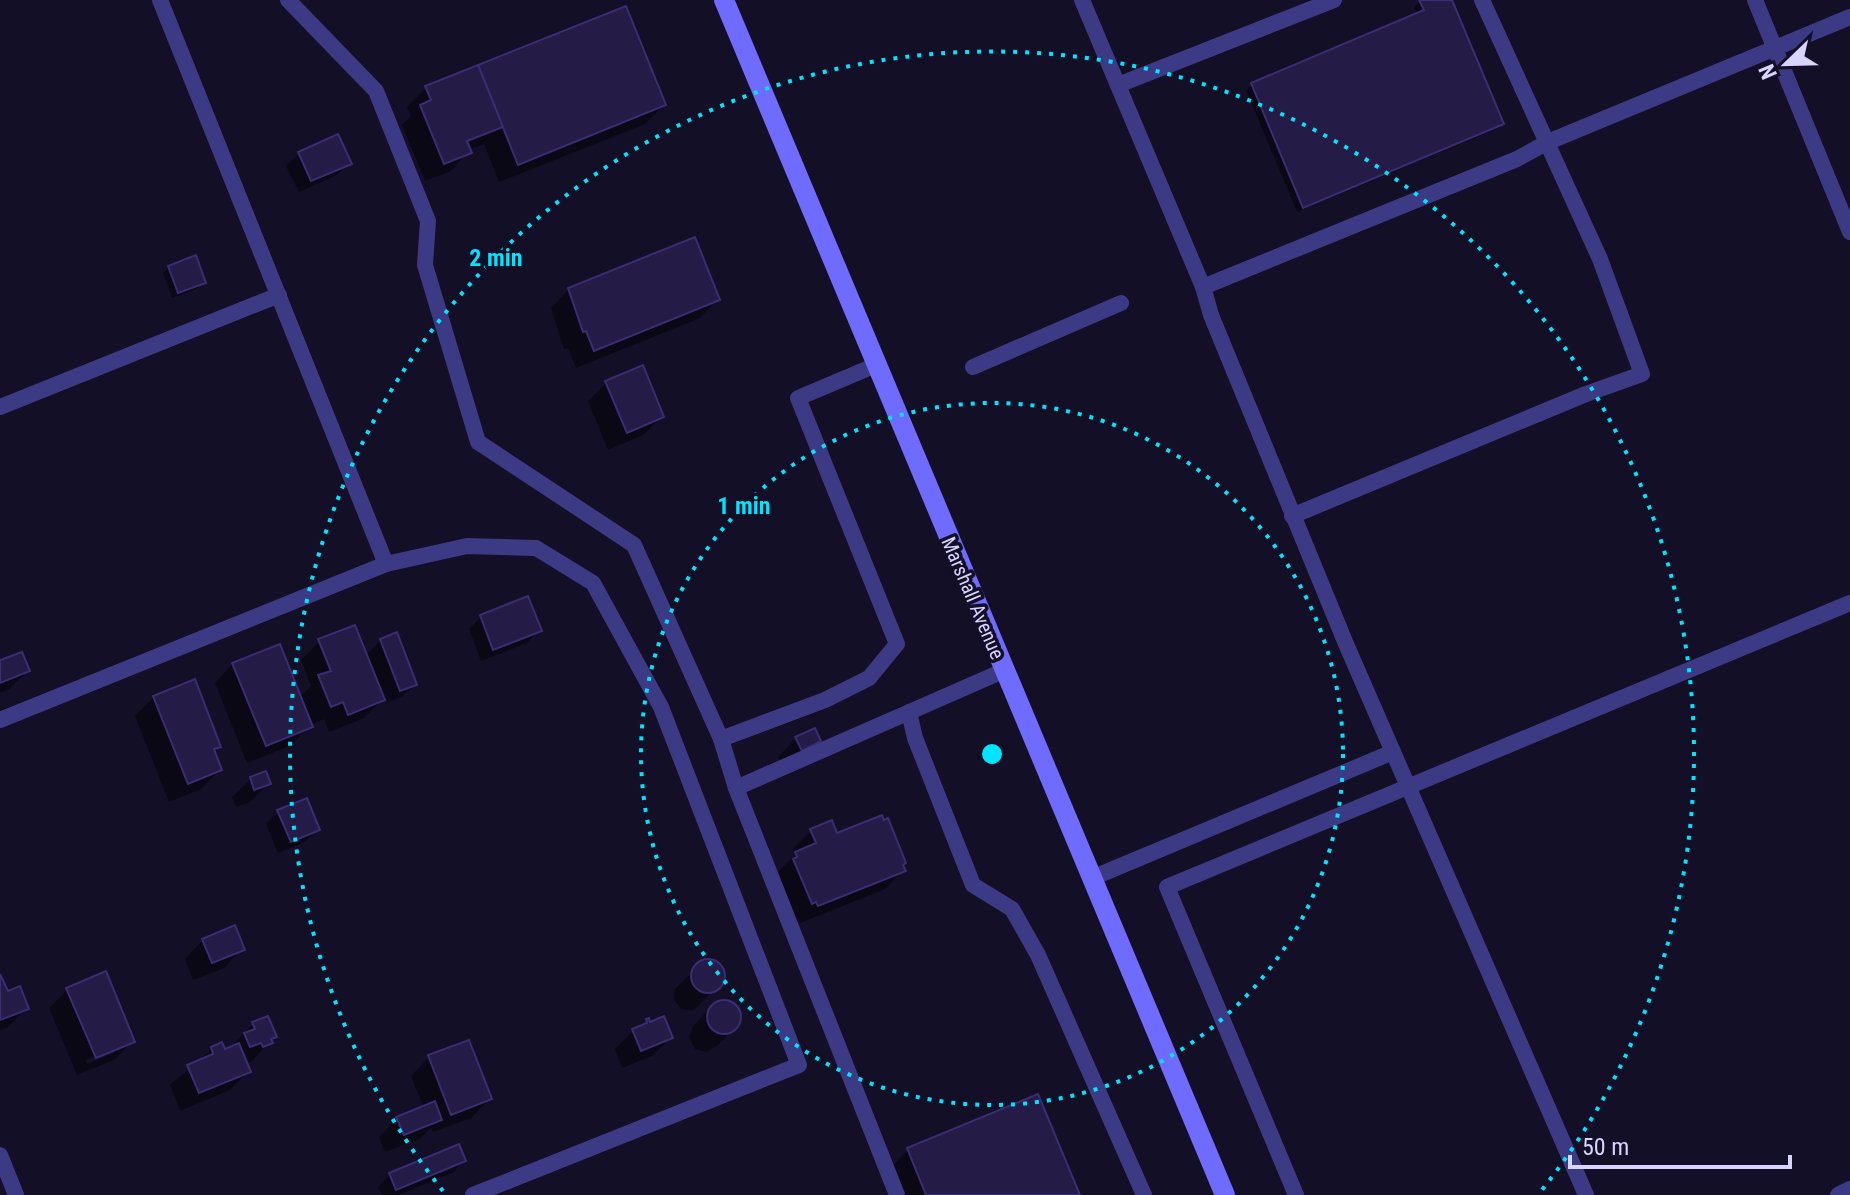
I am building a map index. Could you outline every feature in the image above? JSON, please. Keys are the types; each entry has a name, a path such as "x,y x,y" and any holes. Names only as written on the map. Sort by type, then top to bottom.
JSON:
{"street":[{"name":"Marshall Avenue","path":"724,0 1225,1195"}],"lane":[{"path":"160,0 386,564"},
{"path":"288,0 376,91 428,221 425,265 478,442 634,545 721,739 736,788 897,1195"},
{"path":"1082,0 1203,287 1211,315 1292,516 1586,1195"},
{"path":"1118,85 1334,0"},
{"path":"1292,516 1586,394 1642,374 1600,259 1482,0"},
{"path":"1755,0 1850,232"},
{"path":"1203,287 1517,159 1548,142 1850,17"},
{"path":"0,407 279,295"},
{"path":"973,367 1121,303"},
{"path":"721,739 825,700 869,678 897,644 798,398 876,365"},
{"path":"0,720 386,564 467,546 536,548 593,583 661,707 799,1065 473,1195"},
{"path":"1296,1195 1167,887 1850,603"},
{"path":"736,788 1003,671"},
{"path":"909,712 915,738 973,885 1012,909 1038,955 1144,1195"},
{"path":"1092,878 1393,752"},
{"path":"0,1155 16,1195"},
{"path":"1838,1195 1850,1189"}],"building":[{"path":"1419,0 1452,0 1504,124 1303,208 1251,83 1424,10"},
{"path":"626,6 666,105 518,165 478,65"},
{"path":"478,65 503,127 467,141 472,153 444,164 420,105 431,100 425,86"},
{"path":"338,134 352,164 311,181 298,152"},
{"path":"695,237 720,300 594,351 586,331 583,332 568,288"},
{"path":"196,255 206,283 178,293 168,266"},
{"path":"643,365 664,417 627,433 605,381"},
{"path":"528,596 542,631 493,650 480,615"},
{"path":"355,625 385,700 348,715 343,702 331,707 318,675 331,671 318,639"},
{"path":"397,632 417,685 400,691 380,639"},
{"path":"280,644 313,727 266,746 232,663"},
{"path":"22,652 30,671 0,683 0,660"},
{"path":"195,679 221,747 214,749 222,770 188,784 153,696"},
{"path":"815,728 821,741 802,751 795,737"},
{"path":"266,771 271,784 254,790 250,777"},
{"path":"307,798 320,830 291,842 277,810"},
{"path":"882,815 884,820 888,818 906,863 903,865 906,871 818,906 816,902 812,904 793,859 797,857 795,852 816,843 810,829 832,820 837,833"},
{"path":"235,925 245,950 212,963 202,939"},
{"path":"708,959 720,964 725,976 720,988 708,993 696,988 691,976 696,964"},
{"path":"106,971 135,1042 96,1058 66,988"},
{"path":"0,974 8,991 20,986 29,1009 0,1020"},
{"path":"724,1000 736,1005 741,1017 736,1029 724,1034 712,1029 707,1017 712,1005"},
{"path":"268,1016 277,1037 271,1039 273,1043 263,1047 261,1043 250,1047 244,1033 255,1029 252,1022"},
{"path":"664,1016 673,1038 641,1051 632,1029 647,1023 646,1019 649,1018 650,1022"},
{"path":"469,1040 492,1099 451,1115 428,1055"},
{"path":"222,1042 225,1049 239,1043 251,1072 199,1093 187,1065 213,1054 211,1047"},
{"path":"1038,1094 1080,1195 926,1195 907,1148"},
{"path":"435,1101 442,1120 404,1135 396,1117"},
{"path":"459,1144 466,1161 396,1190 389,1173"}]}
